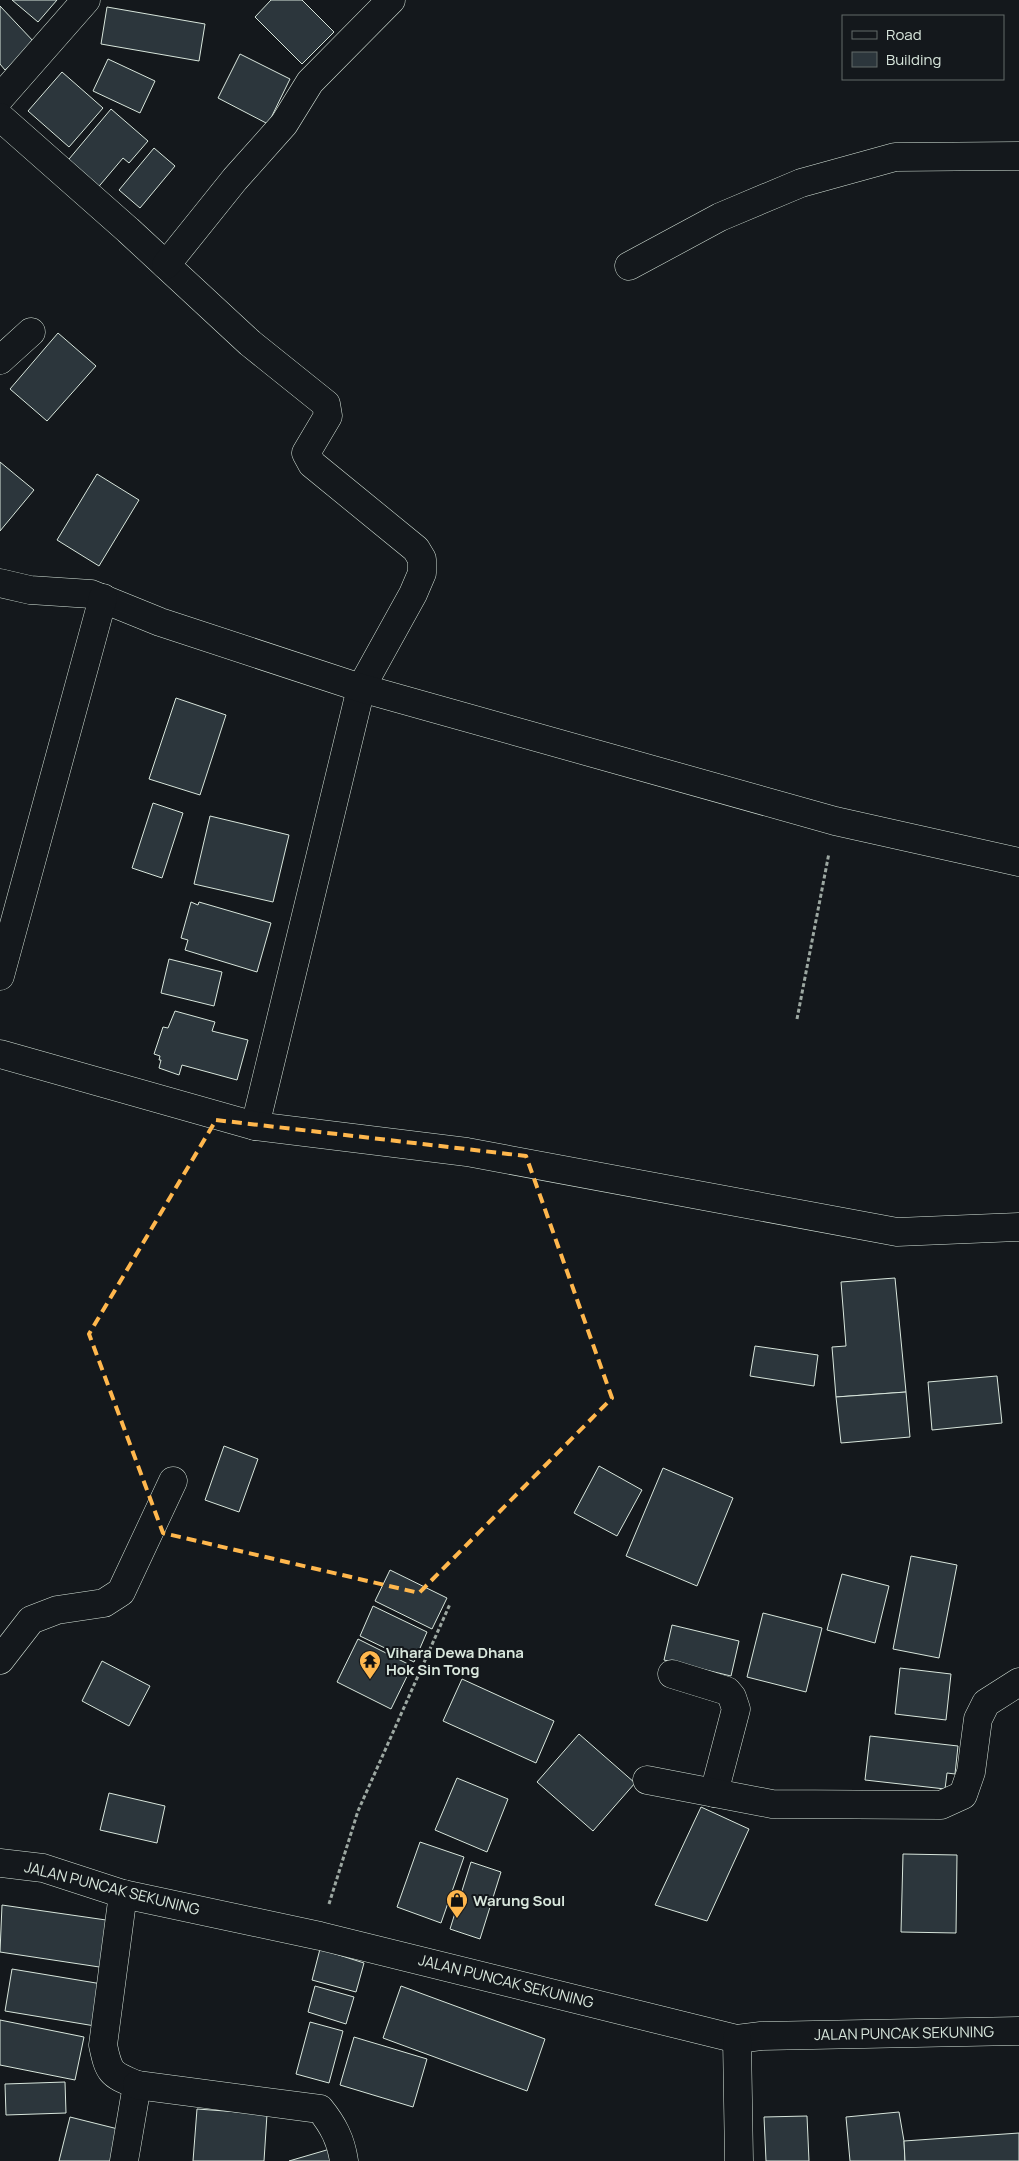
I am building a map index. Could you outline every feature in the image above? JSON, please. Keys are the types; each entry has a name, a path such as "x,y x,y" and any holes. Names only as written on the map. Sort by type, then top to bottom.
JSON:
{"street":[{"path":"0,98 86,0"},
{"path":"166,265 235,179 284,124 310,82 391,0"},
{"path":"0,117 166,265 250,343 326,404 328,416 306,453 312,464 416,549 422,559 422,573 413,594 362,688 255,1126"},
{"path":"629,266 720,217 801,183 895,157 1019,156"},
{"path":"0,360 31,332"},
{"path":"0,584 30,590 91,594 160,622 362,688 835,821 1019,862"},
{"path":"0,976 103,598"},
{"path":"0,1054 255,1126 467,1152 897,1232 1019,1227"},
{"path":"0,1660 31,1620 57,1610 104,1603 121,1592 173,1481"},
{"path":"672,1674 727,1691 732,1697 736,1709 714,1793"},
{"path":"646,1780 772,1804 941,1805 963,1795 971,1772 978,1719 986,1703 1019,1682"},
{"name":"JALAN PUNCAK SEKUNING","path":"0,1863 43,1868 123,1894 320,1936 737,2039 761,2036 1019,2031"},
{"path":"123,1894 103,2045 106,2061 114,2075 137,2085 320,2109 333,2125 342,2149 344,2161"},
{"path":"737,2039 739,2161"},
{"path":"124,2161 137,2085"}],"path":[{"path":"797,1019 835,821"},
{"path":"320,1936 358,1811 450,1604"}],"highlighted area":[{"path":"216,1120 526,1156 612,1398 419,1593 163,1533 89,1334"}],"building":[{"path":"12,0 57,0 38,22"},
{"path":"271,0 302,0 334,32 302,64 255,17"},
{"path":"0,6 35,43 5,70 0,64"},
{"path":"107,7 205,24 199,61 101,44"},
{"path":"240,54 290,79 268,124 218,98"},
{"path":"108,59 155,81 140,113 93,91"},
{"path":"62,72 103,108 69,147 28,111"},
{"path":"111,109 148,141 129,163 123,158 95,191 64,165"},
{"path":"154,148 175,166 140,208 119,190"},
{"path":"58,333 96,366 47,421 10,389"},
{"path":"0,462 34,490 0,531"},
{"path":"97,474 139,500 99,566 57,540"},
{"path":"176,698 226,715 200,795 149,779"},
{"path":"153,803 183,813 162,878 132,868"},
{"path":"210,816 289,835 273,902 194,884"},
{"path":"191,902 198,905 199,902 271,923 257,972 185,950 188,940 181,938"},
{"path":"169,959 222,972 214,1006 161,993"},
{"path":"175,1011 215,1022 212,1031 248,1040 237,1080 182,1065 179,1075 159,1068 160,1056 154,1054 163,1027 168,1028"},
{"path":"895,1278 906,1392 836,1397 832,1347 846,1346 841,1282"},
{"path":"755,1346 818,1355 814,1386 750,1376"},
{"path":"997,1376 1002,1423 932,1430 928,1382"},
{"path":"906,1392 910,1437 841,1443 836,1397"},
{"path":"224,1446 258,1459 239,1512 205,1500"},
{"path":"599,1466 642,1490 617,1536 574,1513"},
{"path":"663,1468 733,1498 697,1586 626,1556"},
{"path":"911,1556 957,1565 939,1658 893,1649"},
{"path":"390,1570 447,1598 432,1629 375,1601"},
{"path":"842,1574 889,1586 875,1643 827,1630"},
{"path":"373,1606 427,1632 414,1662 360,1636"},
{"path":"763,1613 822,1628 806,1692 747,1677"},
{"path":"672,1625 739,1641 731,1676 664,1660"},
{"path":"358,1639 412,1666 391,1709 337,1682"},
{"path":"102,1661 150,1686 129,1726 82,1701"},
{"path":"900,1668 951,1674 946,1720 895,1714"},
{"path":"462,1679 554,1721 536,1763 443,1721"},
{"path":"579,1734 635,1783 593,1831 537,1782"},
{"path":"870,1736 958,1746 955,1774 947,1773 945,1789 865,1780"},
{"path":"457,1778 508,1799 487,1852 435,1830"},
{"path":"109,1793 165,1806 157,1843 100,1830"},
{"path":"701,1807 749,1829 707,1921 655,1905"},
{"path":"420,1842 464,1857 441,1923 397,1907"},
{"path":"903,1854 957,1855 956,1933 901,1932"},
{"path":"471,1862 501,1872 480,1939 450,1929"},
{"path":"2,1905 113,1921 106,1968 0,1952"},
{"path":"320,1949 364,1963 356,1992 312,1980"},
{"path":"12,1969 102,1984 95,2026 5,2011"},
{"path":"315,1986 354,1997 346,2024 308,2012"},
{"path":"401,1986 545,2039 527,2091 383,2038"},
{"path":"0,2020 84,2037 75,2080 0,2065"},
{"path":"310,2022 343,2031 329,2083 296,2074"},
{"path":"354,2037 427,2059 413,2107 340,2085"},
{"path":"65,2082 66,2113 6,2115 5,2084"},
{"path":"197,2109 267,2114 264,2161 193,2161"},
{"path":"899,2112 905,2161 850,2161 846,2117"},
{"path":"807,2116 809,2161 766,2161 764,2117"},
{"path":"70,2117 122,2130 115,2161 59,2161"},
{"path":"1019,2133 1019,2161 905,2161 904,2141"},
{"path":"330,2149 333,2161 289,2161"}],"place":[{"name":"Vihara Dewa Dhana Hok Sin Tong","path":"370,1680"},
{"name":"Warung Soul","path":"457,1919"}]}
